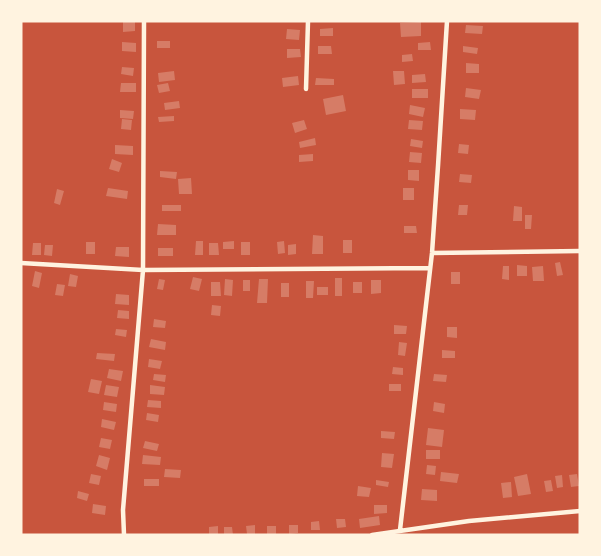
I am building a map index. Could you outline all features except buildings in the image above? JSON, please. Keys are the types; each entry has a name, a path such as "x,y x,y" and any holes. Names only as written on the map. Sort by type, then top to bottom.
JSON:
{"street":[{"path":"124,535 123,510 143,270 144,21"},
{"path":"306,89 308,21"},
{"path":"400,530 432,253 447,21"},
{"path":"432,253 580,251"},
{"path":"21,263 143,270 429,268"},
{"path":"372,535 469,521 580,511"}]}
